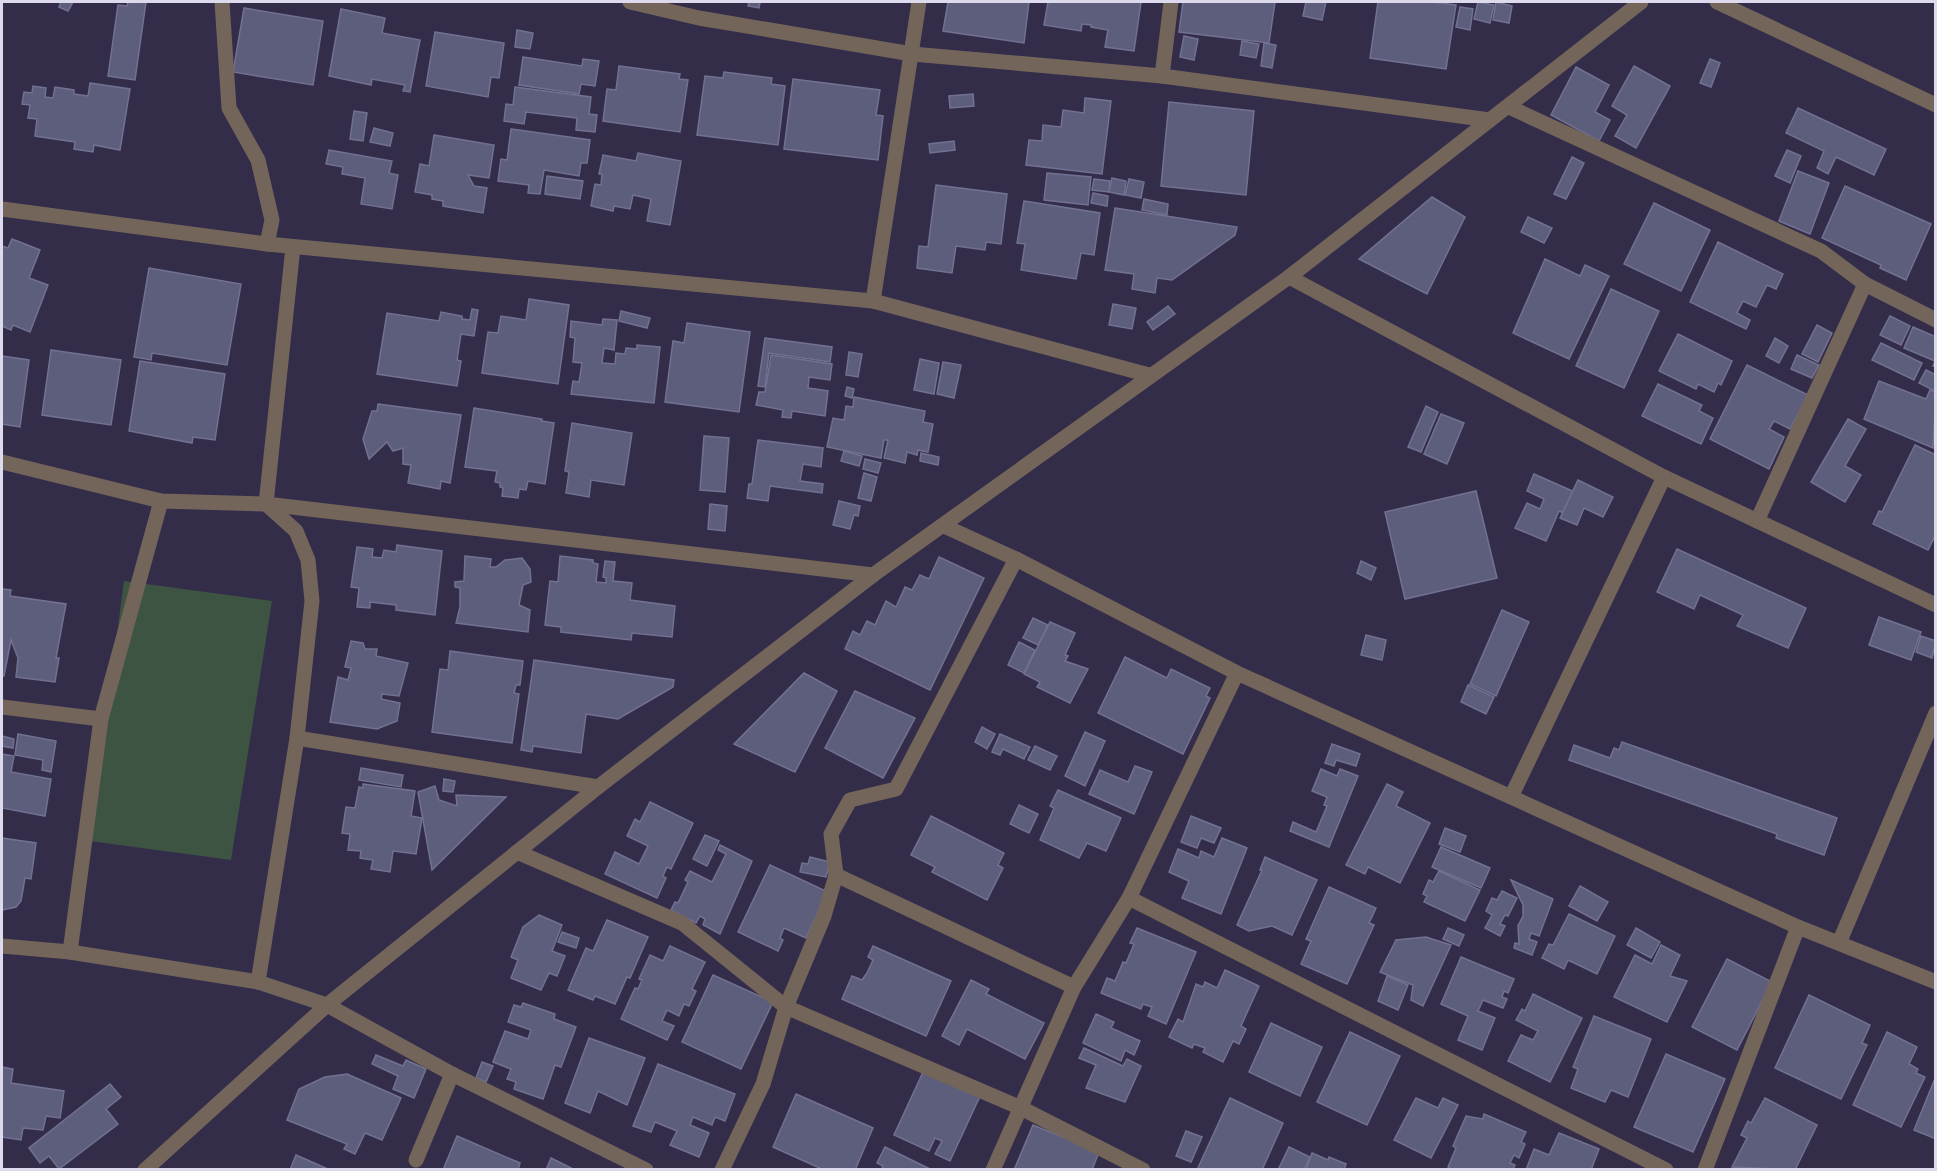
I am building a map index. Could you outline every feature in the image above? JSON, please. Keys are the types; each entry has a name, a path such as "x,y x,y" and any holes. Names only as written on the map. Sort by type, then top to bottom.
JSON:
{"street":[{"path":"222,2 230,108 258,160 272,220 267,244"},
{"path":"630,2 699,18 912,54 1162,76 1490,120"},
{"path":"873,301 919,2"},
{"path":"1162,76 1171,2"},
{"path":"146,1170 327,1005 598,787 873,575 944,526 1149,375 1289,277 1641,2"},
{"path":"1717,2 1935,105"},
{"path":"1509,107 1821,250 1865,284 1935,320"},
{"path":"2,209 293,247 873,301 1149,375"},
{"path":"266,504 293,247"},
{"path":"1289,277 1664,477 1935,605"},
{"path":"1757,520 1865,284"},
{"path":"2,462 161,501 266,504 873,575"},
{"path":"1511,797 1664,477"},
{"path":"70,952 101,719 161,501"},
{"path":"258,982 297,738 312,601 308,560 296,531 266,504"},
{"path":"944,526 1016,559 1237,673 1798,927 1935,982"},
{"path":"723,1170 763,1083 786,1007 824,916 836,875 831,834 850,800 896,789 1016,559"},
{"path":"993,1170 1074,987 1129,898 1237,673"},
{"path":"2,707 101,719"},
{"path":"1839,943 1935,713"},
{"path":"297,738 598,787"},
{"path":"517,852 682,923 786,1007 1019,1107 1143,1170"},
{"path":"836,875 1074,987"},
{"path":"1129,898 1666,1170"},
{"path":"1705,1170 1798,927"},
{"path":"2,946 70,952 258,982 327,1005 452,1074 646,1170"},
{"path":"416,1160 452,1074"}],"green space":[{"path":"124,581 272,601 231,860 90,841"}],"building":[{"path":"61,2 73,2 68,11 59,7"},
{"path":"128,2 146,2 135,80 108,76 118,5 127,6"},
{"path":"749,2 760,2 759,8 748,6"},
{"path":"948,2 1029,2 1024,43 943,31"},
{"path":"1048,2 1141,2 1134,51 1105,47 1108,30 1091,27 1091,25 1082,24 1081,31 1044,25"},
{"path":"1183,2 1275,2 1269,43 1179,32"},
{"path":"1306,2 1326,2 1322,20 1303,16"},
{"path":"1378,2 1432,2 1456,5 1446,69 1370,58"},
{"path":"1478,2 1494,5 1490,23 1474,19"},
{"path":"1496,2 1512,6 1509,23 1493,20"},
{"path":"1460,7 1473,9 1470,30 1456,27"},
{"path":"244,8 323,21 313,85 233,72"},
{"path":"341,9 385,18 382,33 420,40 410,92 403,91 405,85 372,79 371,85 329,76"},
{"path":"517,30 533,33 530,49 515,47"},
{"path":"435,32 504,43 499,78 491,77 488,97 426,86"},
{"path":"1184,36 1198,39 1194,60 1180,57"},
{"path":"1242,41 1259,44 1256,58 1240,55"},
{"path":"1264,43 1276,45 1272,68 1261,66"},
{"path":"523,57 582,66 583,59 599,61 595,86 581,84 579,94 519,85"},
{"path":"1710,59 1720,63 1711,87 1700,83"},
{"path":"619,66 680,74 679,79 688,80 680,132 603,121 607,89 616,90"},
{"path":"1634,66 1670,86 1636,148 1615,136 1627,115 1612,106"},
{"path":"1576,67 1609,85 1595,112 1610,120 1599,141 1551,115"},
{"path":"724,72 772,78 771,84 785,86 778,145 697,135 705,76 723,78"},
{"path":"793,79 880,90 876,115 883,116 878,160 784,149"},
{"path":"90,83 130,89 120,150 94,145 93,152 74,149 75,142 35,136 37,119 28,118 30,105 22,104 24,92 32,93 33,86 46,88 45,97 53,98 55,87 74,90 74,94 88,96"},
{"path":"515,87 591,97 589,114 597,115 595,132 576,130 577,118 526,112 524,124 504,121 506,104 513,105"},
{"path":"973,94 974,106 950,108 949,96"},
{"path":"1085,98 1111,101 1102,174 1026,165 1029,140 1042,141 1043,125 1061,127 1063,110 1084,113"},
{"path":"1169,102 1254,111 1246,195 1161,186"},
{"path":"1798,108 1886,149 1874,175 1836,157 1828,174 1817,168 1824,151 1786,133"},
{"path":"354,111 367,113 363,141 350,139"},
{"path":"374,128 393,133 390,146 370,142"},
{"path":"511,129 590,140 587,163 581,163 579,176 544,170 540,194 528,193 529,185 498,181 501,159 507,160"},
{"path":"434,135 494,145 489,178 468,175 474,186 487,188 483,213 443,206 443,201 432,199 432,195 415,192 420,164 429,166"},
{"path":"954,141 955,150 930,153 929,144"},
{"path":"329,150 392,161 389,173 398,175 392,209 361,204 365,178 342,174 343,167 326,164"},
{"path":"1787,150 1801,156 1790,183 1775,176"},
{"path":"638,153 681,161 670,225 647,221 651,199 633,195 630,209 614,206 613,211 591,206 595,184 601,185 602,174 599,174 603,155 636,161"},
{"path":"1572,157 1584,163 1566,199 1554,194"},
{"path":"1798,171 1829,183 1810,234 1779,221"},
{"path":"1047,173 1091,177 1088,205 1044,200"},
{"path":"547,176 583,181 580,199 545,194"},
{"path":"1112,178 1126,181 1124,195 1109,192"},
{"path":"1094,179 1110,181 1109,192 1092,190"},
{"path":"1129,179 1144,182 1141,198 1125,195"},
{"path":"936,185 1007,194 1001,244 986,242 985,250 956,246 952,273 917,268 919,246 928,247"},
{"path":"1845,186 1931,224 1906,280 1880,268 1881,265 1822,238"},
{"path":"1093,193 1108,196 1107,206 1091,203"},
{"path":"1432,197 1465,217 1427,294 1359,259"},
{"path":"1144,199 1168,204 1167,215 1142,210"},
{"path":"1024,201 1100,213 1094,255 1081,253 1076,279 1021,270 1025,244 1017,243"},
{"path":"1654,203 1710,230 1681,291 1624,264"},
{"path":"1115,208 1237,227 1235,235 1172,280 1157,278 1155,293 1132,289 1134,274 1105,270"},
{"path":"1528,217 1552,228 1544,243 1521,232"},
{"path":"12,239 40,250 29,278 48,285 30,332 13,325 11,330 2,326 2,246 8,248"},
{"path":"1718,242 1783,274 1776,289 1767,285 1756,307 1743,301 1737,313 1750,320 1746,329 1690,302"},
{"path":"1545,259 1580,276 1585,265 1609,276 1569,359 1513,333"},
{"path":"149,268 241,284 227,365 152,353 151,360 134,357"},
{"path":"1611,289 1659,311 1624,388 1576,366"},
{"path":"529,299 569,305 558,384 482,373 488,332 498,333 501,316 526,320"},
{"path":"1113,304 1136,308 1132,329 1109,325"},
{"path":"1168,306 1175,314 1153,330 1147,322"},
{"path":"472,309 478,310 474,336 461,334 457,360 461,361 457,386 377,374 387,313 439,321 441,312 470,320"},
{"path":"621,311 650,318 647,328 619,321"},
{"path":"1890,316 1910,326 1901,345 1880,335"},
{"path":"603,319 617,320 614,350 604,348 602,363 615,364 616,353 625,354 626,348 637,349 637,345 660,347 654,403 571,394 573,381 579,382 582,363 573,362 575,338 570,337 571,321 602,325"},
{"path":"687,323 750,332 739,412 665,402 673,341 684,343"},
{"path":"1817,325 1832,333 1818,362 1802,354"},
{"path":"1913,327 1936,337 1936,367 1933,366 1935,361 1904,348"},
{"path":"1678,334 1732,361 1721,385 1718,383 1714,392 1698,384 1696,389 1659,371"},
{"path":"765,338 832,347 830,362 769,353 765,387 758,386"},
{"path":"1775,338 1788,346 1779,363 1766,356"},
{"path":"1881,343 1922,363 1914,380 1872,360"},
{"path":"51,350 121,360 111,425 42,415"},
{"path":"849,352 862,354 858,377 846,375"},
{"path":"771,355 832,364 830,380 809,377 808,388 828,391 825,416 792,411 791,418 782,417 783,410 756,405 759,392 765,392"},
{"path":"1797,355 1819,365 1812,378 1791,369"},
{"path":"2,356 29,360 20,427 2,424"},
{"path":"920,359 939,363 934,394 914,390"},
{"path":"140,361 225,374 215,440 193,437 192,443 129,431"},
{"path":"943,362 961,365 954,398 937,394"},
{"path":"1747,365 1808,395 1790,429 1774,421 1769,429 1784,437 1769,469 1710,439"},
{"path":"1926,370 1936,375 1935,391 1919,383"},
{"path":"1879,381 1926,399 1930,390 1936,392 1933,448 1864,419"},
{"path":"1658,384 1702,405 1699,411 1713,418 1701,444 1642,416"},
{"path":"847,387 854,389 852,398 845,396"},
{"path":"854,397 925,411 923,422 933,424 928,452 918,450 917,455 907,452 905,463 884,458 888,440 884,440 881,458 827,447 833,418 844,420 846,406 853,407"},
{"path":"378,404 461,415 450,483 441,481 440,489 408,483 411,465 403,464 403,448 393,451 387,442 369,459 363,439 372,411 377,411"},
{"path":"1426,406 1438,412 1421,452 1408,447"},
{"path":"474,408 554,423 545,484 528,481 526,490 519,489 518,498 502,496 503,488 500,487 500,483 495,482 497,471 465,467"},
{"path":"1441,414 1464,423 1447,464 1424,454"},
{"path":"1848,419 1866,429 1845,466 1861,475 1845,502 1811,482"},
{"path":"572,423 632,433 624,485 591,480 589,497 566,493 569,472 565,471"},
{"path":"704,436 729,438 725,492 700,490"},
{"path":"758,440 823,448 821,467 803,464 800,481 823,484 822,493 770,486 768,501 747,498 749,484 752,484"},
{"path":"1915,445 1936,455 1936,534 1928,550 1873,524 1879,511 1882,512"},
{"path":"844,451 862,456 859,466 841,461"},
{"path":"921,453 939,457 938,465 920,461"},
{"path":"865,459 881,463 878,473 863,469"},
{"path":"864,473 877,477 871,501 858,498"},
{"path":"1534,474 1588,498 1579,519 1559,511 1546,541 1515,528 1527,503 1540,509 1544,499 1527,491"},
{"path":"1578,480 1613,497 1603,517 1584,508 1577,525 1560,518"},
{"path":"1476,491 1497,578 1405,599 1385,512"},
{"path":"839,501 860,506 858,516 854,515 850,529 833,525"},
{"path":"710,504 727,506 725,531 708,529"},
{"path":"397,545 442,551 435,615 396,610 396,605 370,602 370,608 357,607 359,588 351,587 357,547 373,549 372,557 382,558 384,550 396,552"},
{"path":"1677,549 1806,608 1788,648 1737,626 1743,615 1700,595 1694,609 1657,592"},
{"path":"465,556 491,559 490,567 496,567 505,560 522,558 530,569 531,582 523,585 519,605 530,610 528,632 456,623 460,607 460,588 455,587 455,582 464,581"},
{"path":"560,556 593,560 593,563 598,564 596,582 606,583 606,578 603,577 605,561 615,562 613,581 632,583 630,600 675,606 672,637 632,633 631,640 561,632 561,627 545,625 550,581 558,582"},
{"path":"939,557 984,578 930,690 845,649 853,631 860,635 867,621 875,625 886,601 896,607 905,587 912,590 920,575 929,579"},
{"path":"1361,561 1376,568 1371,580 1357,573"},
{"path":"2,589 11,590 10,596 66,604 56,658 59,658 55,682 16,677 18,658 11,640 4,676 2,675"},
{"path":"1502,610 1529,622 1496,696 1470,684"},
{"path":"1879,617 1921,632 1911,660 1869,645"},
{"path":"1033,618 1048,625 1038,645 1023,638"},
{"path":"1050,622 1075,633 1065,655 1068,656 1065,661 1088,669 1070,703 1037,687 1040,682 1024,674"},
{"path":"1366,635 1386,640 1382,660 1361,655"},
{"path":"1921,636 1936,641 1932,658 1916,652"},
{"path":"351,641 363,643 365,649 377,649 376,656 408,663 399,696 382,694 381,699 400,703 397,721 377,729 330,722 338,677 348,680 351,668 345,667"},
{"path":"1019,642 1035,650 1024,673 1008,665"},
{"path":"450,651 523,661 520,685 516,685 514,693 519,694 512,743 432,732 440,669 448,670"},
{"path":"1125,657 1167,678 1171,669 1210,688 1206,696 1210,698 1183,754 1098,713"},
{"path":"534,660 674,680 673,687 618,719 586,714 581,753 533,746 532,752 521,750"},
{"path":"804,673 837,691 795,772 734,744"},
{"path":"1468,685 1494,697 1486,714 1461,702"},
{"path":"855,691 915,718 883,778 825,748"},
{"path":"982,727 995,734 987,749 975,742"},
{"path":"1085,732 1105,741 1085,786 1065,776"},
{"path":"18,734 56,741 51,772 42,770 43,760 15,755"},
{"path":"1000,734 1030,747 1024,759 1003,749 1000,755 992,752"},
{"path":"2,736 14,739 13,748 2,746"},
{"path":"1622,742 1837,818 1824,855 1776,838 1777,834 1569,760 1574,745 1610,758 1614,748 1619,750"},
{"path":"1332,744 1360,754 1356,766 1336,760 1334,766 1325,763"},
{"path":"1035,746 1057,756 1050,770 1028,760"},
{"path":"2,754 14,756 11,772 51,779 45,816 2,808"},
{"path":"1135,766 1152,772 1134,814 1089,794 1100,770 1128,782"},
{"path":"361,768 403,775 401,787 359,780"},
{"path":"1321,769 1337,776 1340,769 1358,776 1329,847 1290,831 1293,822 1316,832 1327,806 1324,805 1327,797 1312,791"},
{"path":"444,779 455,781 453,792 443,791"},
{"path":"363,784 415,791 411,816 422,818 416,854 393,851 390,872 371,869 373,860 360,858 361,851 348,850 350,834 342,833 346,807 355,808 359,787 363,788"},
{"path":"1387,784 1403,792 1396,806 1430,823 1400,883 1368,867 1365,874 1346,865"},
{"path":"435,786 439,800 457,806 456,795 506,797 432,870 418,792"},
{"path":"1058,790 1121,818 1106,851 1087,843 1079,858 1040,840 1054,808 1050,806"},
{"path":"650,802 693,823 671,869 667,867 663,876 666,878 657,898 605,874 615,852 639,864 648,846 627,836 635,819 640,822"},
{"path":"1019,805 1038,814 1029,833 1010,824"},
{"path":"931,816 1004,853 998,865 1003,868 987,900 932,872 935,867 911,855"},
{"path":"1191,816 1221,828 1214,843 1201,838 1197,848 1181,842"},
{"path":"1445,828 1466,836 1460,852 1439,844"},
{"path":"705,835 719,841 707,866 693,859"},
{"path":"2,838 36,843 31,879 25,878 21,901 16,907 2,910"},
{"path":"1222,838 1247,848 1221,914 1182,898 1189,881 1169,872 1178,849 1199,858 1201,851 1214,857"},
{"path":"720,845 752,861 720,934 703,925 705,919 700,916 696,923 671,910 675,902 678,903 688,882 685,880 690,871 712,882 726,854 718,850"},
{"path":"1441,847 1490,868 1481,888 1432,867"},
{"path":"810,857 830,862 826,877 800,872 802,863 808,864"},
{"path":"1265,857 1317,880 1292,935 1272,926 1249,931 1237,925 1262,870 1260,870"},
{"path":"770,865 828,892 806,938 784,928 780,938 783,940 778,951 738,932"},
{"path":"1439,871 1480,890 1465,921 1424,902 1427,896 1423,894 1429,880 1433,882"},
{"path":"1511,880 1553,899 1539,936 1531,933 1529,939 1537,942 1532,955 1514,948 1515,943 1519,944 1518,926 1523,916 1523,905"},
{"path":"1580,886 1608,902 1597,921 1569,906"},
{"path":"1329,887 1376,908 1369,923 1374,925 1347,984 1301,964 1311,941 1306,939"},
{"path":"1502,891 1517,898 1508,916 1505,915 1500,924 1505,926 1500,936 1485,928 1492,915 1486,911 1492,898 1497,900"},
{"path":"1569,914 1615,936 1597,974 1568,960 1564,969 1542,958 1549,944 1553,945"},
{"path":"539,915 562,925 552,951 565,956 557,976 549,973 541,990 511,978 518,960 511,957 523,927"},
{"path":"607,920 648,937 630,978 627,977 615,1004 595,996 593,1000 568,990 586,948 593,951"},
{"path":"1137,928 1196,952 1166,1024 1148,1016 1152,1007 1143,1004 1141,1009 1101,993 1107,978 1115,981 1123,962 1126,963 1134,944 1130,943"},
{"path":"1448,928 1464,935 1459,946 1443,939"},
{"path":"1636,928 1660,942 1651,958 1627,945"},
{"path":"562,932 579,938 576,948 558,942"},
{"path":"1426,937 1451,945 1423,1006 1411,1000 1413,985 1380,972 1396,940"},
{"path":"1661,945 1680,955 1670,976 1687,981 1667,1022 1614,997 1635,955 1652,964"},
{"path":"670,946 705,962 692,989 696,991 689,1006 684,1004 679,1016 667,1010 662,1021 674,1026 667,1040 621,1019 635,988 638,989 642,980 639,979 650,955 663,961"},
{"path":"873,946 951,981 926,1036 842,999 852,976 862,980 867,973 873,960 868,957"},
{"path":"1461,957 1514,979 1508,993 1504,991 1502,997 1507,999 1503,1008 1483,1000 1478,1011 1495,1018 1482,1050 1458,1040 1468,1016 1441,1004"},
{"path":"1727,959 1772,982 1737,1050 1692,1027"},
{"path":"1225,970 1259,986 1241,1026 1246,1029 1239,1044 1233,1041 1223,1062 1203,1052 1205,1048 1194,1044 1192,1048 1169,1037 1178,1019 1183,1022 1196,984 1203,987 1205,982 1217,988"},
{"path":"713,975 773,1002 741,1069 682,1042"},
{"path":"1387,976 1408,985 1398,1010 1378,1001"},
{"path":"971,980 989,989 986,994 1044,1023 1025,1059 967,1029 959,1045 942,1036"},
{"path":"1533,994 1582,1018 1550,1082 1508,1061 1521,1035 1533,1040 1538,1031 1516,1020 1522,1009 1525,1011"},
{"path":"1809,995 1870,1025 1862,1043 1867,1045 1841,1099 1775,1068"},
{"path":"523,1003 555,1014 554,1019 576,1027 561,1067 555,1065 543,1099 514,1089 516,1082 507,1079 511,1069 493,1062 505,1031 528,1039 531,1030 508,1022 514,1005 521,1007"},
{"path":"1096,1014 1114,1022 1111,1028 1140,1041 1134,1055 1125,1050 1121,1061 1083,1043"},
{"path":"1594,1016 1651,1039 1628,1097 1611,1090 1605,1102 1571,1088 1578,1069 1573,1067"},
{"path":"1271,1023 1322,1047 1300,1096 1249,1072"},
{"path":"1350,1032 1400,1056 1367,1125 1317,1102"},
{"path":"1887,1032 1917,1047 1909,1064 1918,1069 1916,1073 1925,1077 1901,1127 1853,1105"},
{"path":"589,1038 645,1058 627,1105 598,1091 590,1113 565,1103"},
{"path":"1084,1048 1123,1066 1127,1059 1141,1066 1125,1102 1086,1088 1096,1065 1079,1058"},
{"path":"1666,1054 1725,1079 1693,1152 1634,1127"},
{"path":"376,1055 403,1066 406,1060 426,1069 414,1098 393,1089 398,1076 372,1064"},
{"path":"482,1062 493,1066 486,1082 476,1078"},
{"path":"658,1064 735,1094 725,1121 715,1117 712,1125 693,1117 690,1125 709,1133 699,1157 670,1145 677,1131 655,1122 651,1132 633,1126"},
{"path":"2,1067 13,1069 11,1083 64,1091 60,1118 46,1116 43,1130 23,1128 21,1140 2,1137"},
{"path":"924,1070 980,1096 950,1161 935,1154 942,1141 935,1138 929,1151 894,1135"},
{"path":"347,1074 401,1098 382,1140 365,1133 355,1154 344,1149 347,1144 287,1120 299,1089 325,1077"},
{"path":"1936,1076 1936,1139 1914,1130"},
{"path":"110,1084 121,1097 106,1109 118,1124 59,1169 49,1156 40,1163 29,1148"},
{"path":"796,1094 873,1128 855,1170 824,1170 773,1147"},
{"path":"1230,1098 1283,1123 1262,1170 1197,1170"},
{"path":"1416,1098 1438,1108 1443,1098 1458,1105 1431,1158 1394,1140"},
{"path":"1765,1098 1817,1125 1795,1170 1732,1167 1747,1138 1741,1135 1748,1121 1751,1123"},
{"path":"1484,1114 1526,1132 1521,1142 1525,1144 1519,1158 1514,1155 1510,1163 1515,1165 1513,1170 1453,1170 1448,1167 1456,1148 1453,1146 1466,1116 1483,1119"},
{"path":"1033,1125 1099,1152 1092,1170 1014,1170"},
{"path":"1186,1131 1202,1137 1191,1162 1176,1156"},
{"path":"1559,1133 1599,1149 1591,1170 1526,1170 1534,1149 1549,1155"},
{"path":"457,1136 520,1163 518,1170 443,1170"},
{"path":"885,1147 932,1170 881,1170 883,1166 877,1163"},
{"path":"1289,1147 1310,1157 1304,1170 1278,1170"},
{"path":"1312,1153 1346,1164 1344,1170 1306,1170"},
{"path":"296,1155 330,1170 290,1170"},
{"path":"551,1158 575,1170 546,1170"}]}
